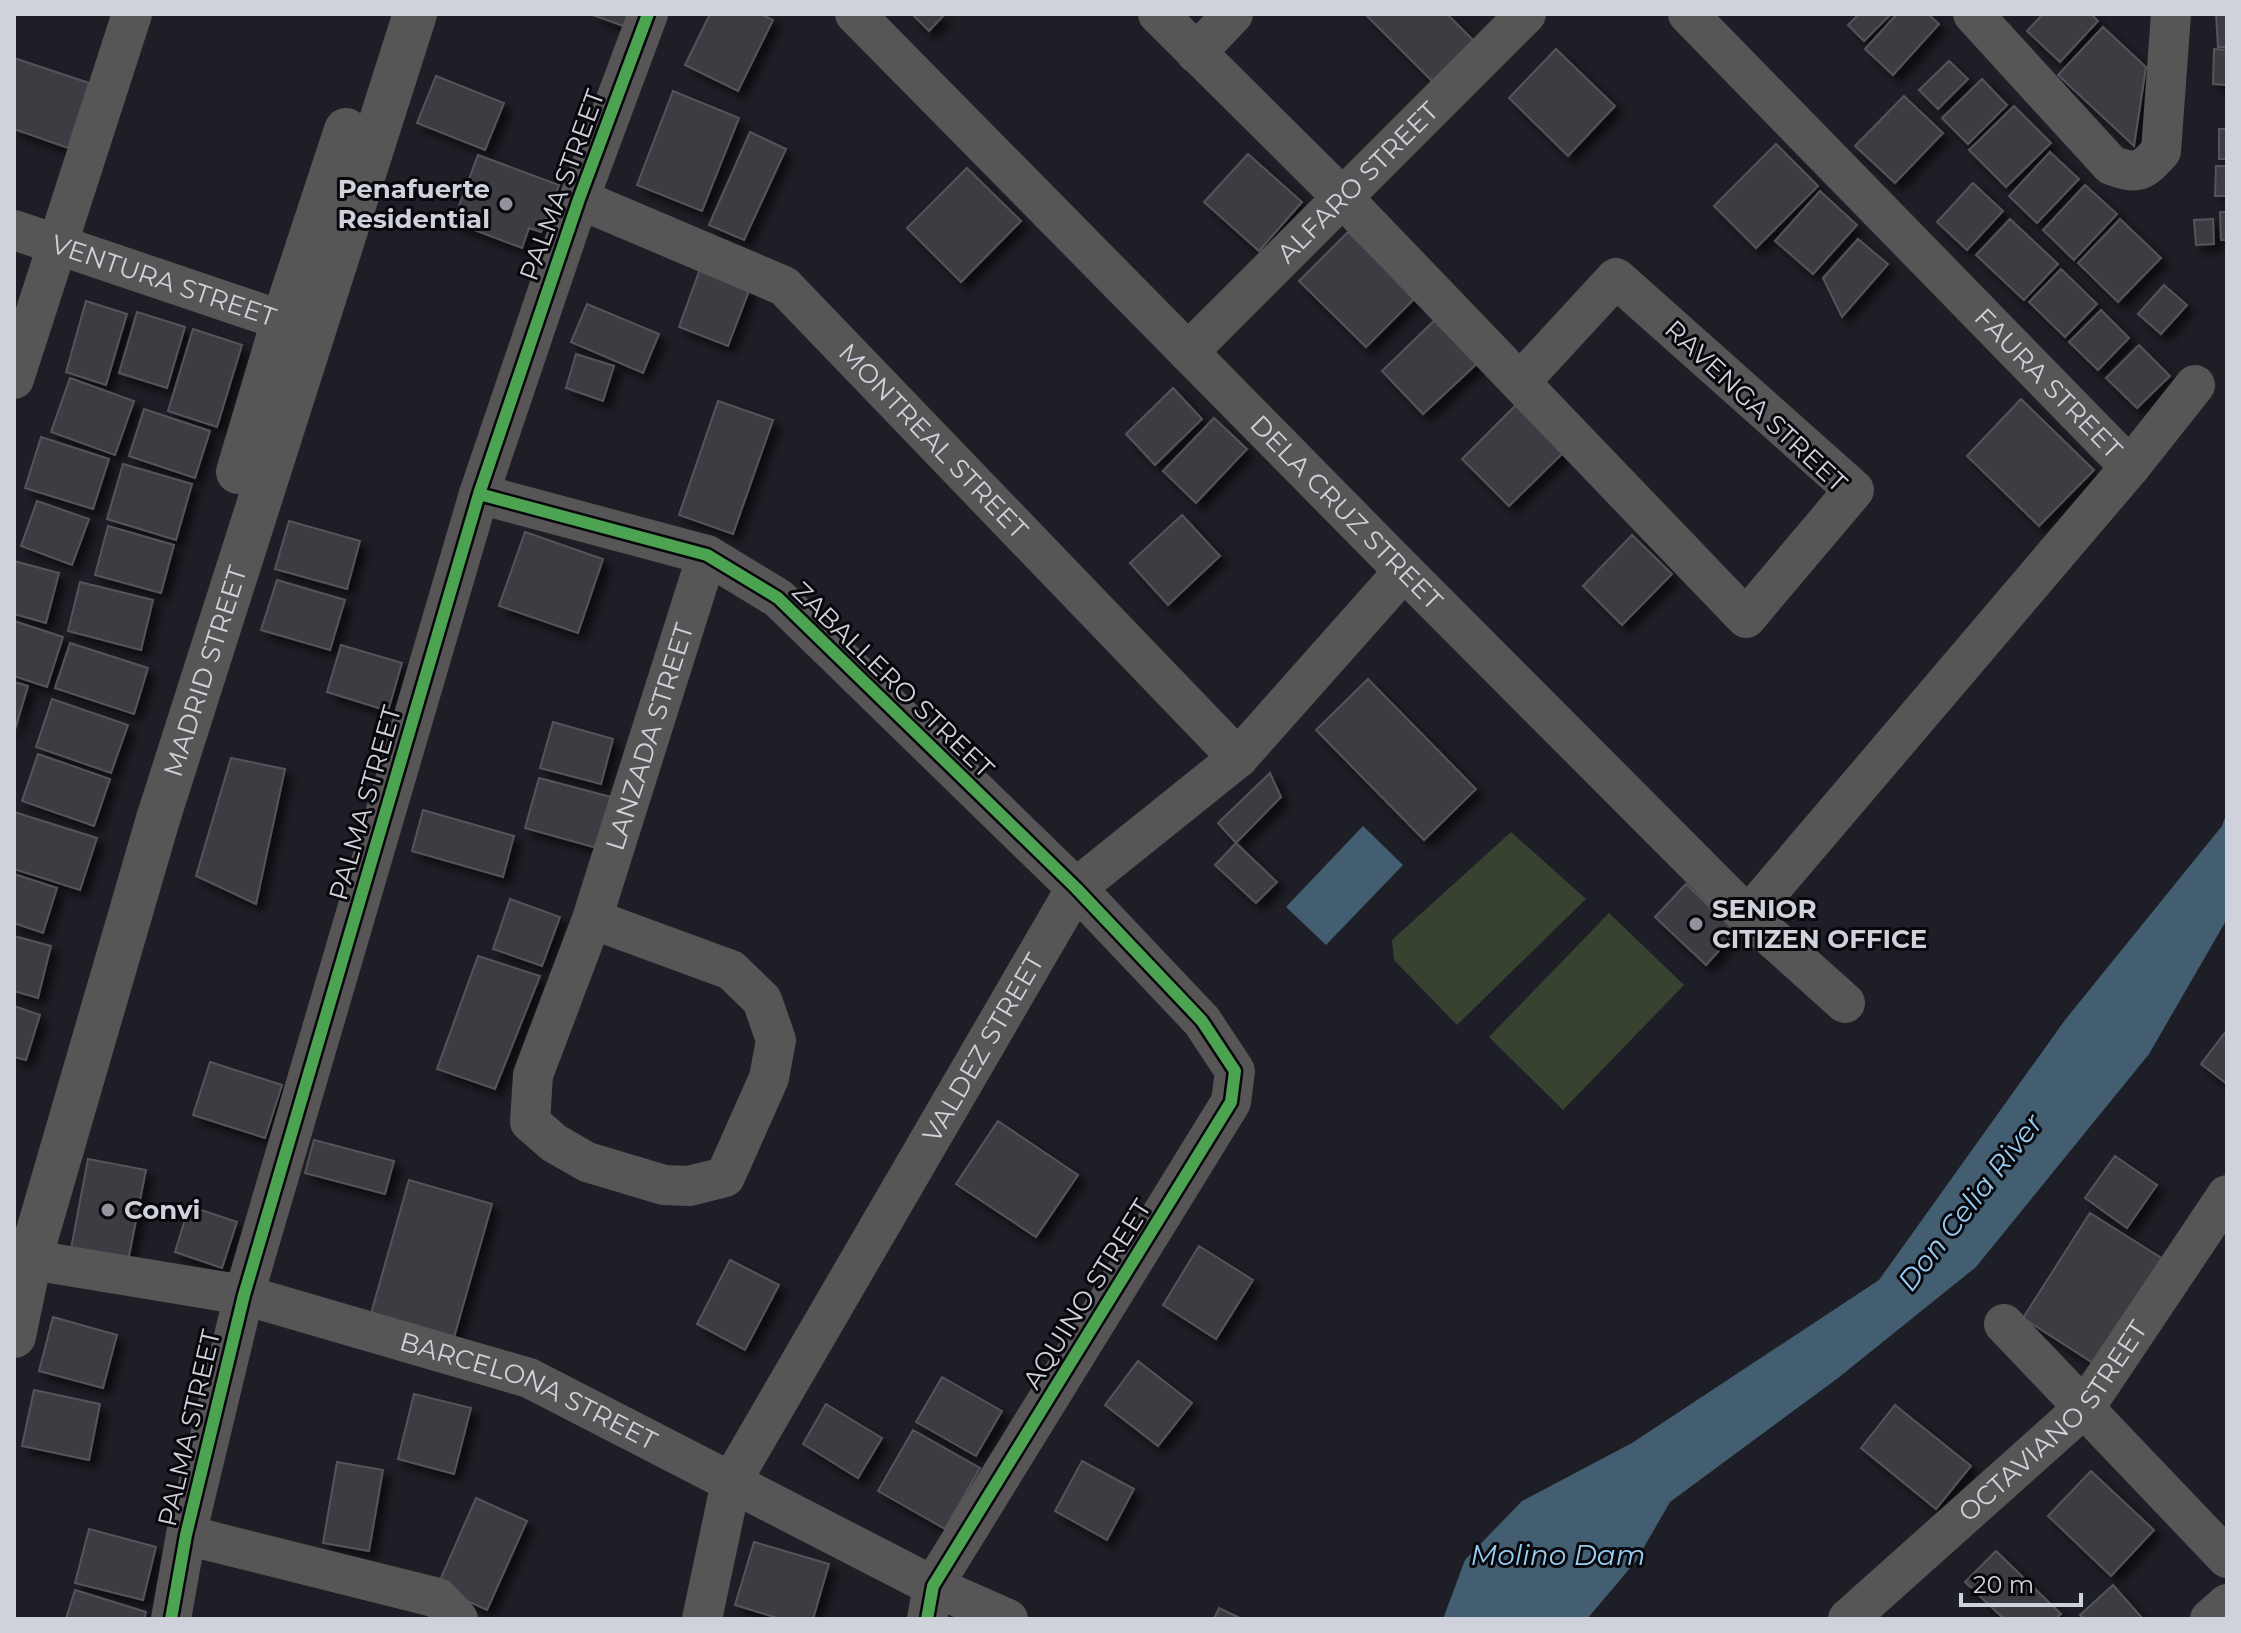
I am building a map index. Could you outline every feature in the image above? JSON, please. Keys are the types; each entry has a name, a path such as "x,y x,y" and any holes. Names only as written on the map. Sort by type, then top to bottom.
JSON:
{"street":[{"path":"14,379 132,14"},
{"name":"MADRID STREET","path":"14,1336 19,1249 158,819 385,14"},
{"name":"MADRID STREET","path":"298,326 415,14"},
{"name":"PALMA STREET","path":"171,1619 186,1535 244,1295 479,494 579,199 648,14"},
{"name":"DELA CRUZ STREET","path":"855,14 1748,916 1845,1003"},
{"name":"RAVENGA STREET","path":"1158,14 1342,197 1746,618 1854,490 1616,278 1521,381"},
{"path":"1196,53 1233,14"},
{"name":"ALFARO STREET","path":"1188,352 1526,14"},
{"name":"FAURA STREET","path":"1688,14 2130,467 1748,916"},
{"path":"1973,14 2111,165 2129,171 2146,167 2161,151 2171,14"},
{"name":"MONTREAL STREET","path":"579,199 784,286 1238,758"},
{"name":"VENTURA STREET","path":"14,230 298,326"},
{"path":"2130,467 2195,385"},
{"name":"ZABALLERO STREET","path":"479,494 707,555 778,598 1076,888 1202,1021"},
{"name":"LANZADA STREET","path":"592,919 731,970 762,1000 776,1040 769,1078 725,1177 689,1186 664,1185 587,1162 554,1143 530,1122 533,1075 592,919 707,555"},
{"name":"VALDEZ STREET","path":"702,1619 731,1482 1076,888 1238,758 1404,571"},
{"name":"AQUINO STREET","path":"930,1603 1231,1102 1235,1071 1202,1021"},
{"name":"OCTAVIANO STREET","path":"1848,1619 2085,1407 2227,1195"},
{"name":"BARCELONA STREET","path":"19,1249 244,1295 529,1378 731,1482 930,1603 1008,1619"},
{"path":"2004,1324 2227,1558"},
{"name":"PALMA STREET","path":"186,1535 438,1598 458,1619"},
{"path":"2210,1619 2227,1604"}],"green space":[{"path":"1511,832 1586,899 1457,1025 1394,960 1392,940"},
{"path":"1609,913 1684,985 1563,1110 1489,1037"}],"water":[{"name":"Molino Dam","path":"2227,812 2227,919 2149,1054 1976,1267 1838,1378 1670,1502 1636,1561 1587,1619 1443,1619 1465,1560 1522,1501 1632,1443 1879,1280 2065,1020 2222,826"},
{"path":"1363,826 1403,865 1326,945 1286,907"}],"building":[{"path":"590,14 631,14 626,27"},
{"path":"710,14 760,14 773,20 738,91 685,65"},
{"path":"912,14 945,14 929,31"},
{"path":"1365,14 1447,14 1481,48 1440,89"},
{"path":"1859,14 1891,14 1864,41 1848,25"},
{"path":"1897,14 1928,14 1939,24 1893,75 1865,49"},
{"path":"2043,14 2091,14 2098,21 2060,62 2027,31"},
{"path":"2216,14 2227,14 2227,47 2218,47"},
{"path":"2103,27 2146,67 2134,146 2058,75"},
{"path":"1556,49 1615,106 1568,156 1509,98"},
{"path":"2214,49 2227,50 2227,85 2213,84"},
{"path":"14,58 89,83 68,148 14,129"},
{"path":"1949,61 1968,79 1938,109 1919,90"},
{"path":"436,76 504,103 485,150 417,123"},
{"path":"1982,79 2007,105 1968,144 1942,118"},
{"path":"673,91 739,118 702,211 637,185"},
{"path":"1904,96 1943,133 1895,183 1855,146"},
{"path":"2014,106 2051,143 2006,187 1969,150"},
{"path":"2219,129 2227,129 2227,159 2219,159"},
{"path":"750,132 786,149 744,240 709,225"},
{"path":"1776,144 1818,186 1756,248 1714,206"},
{"path":"2050,152 2079,179 2037,223 2009,196"},
{"path":"1248,154 1302,202 1259,251 1204,202"},
{"name":"Penafuerte Residential","path":"478,155 559,185 541,232 529,228 522,248 453,222"},
{"path":"2216,166 2227,166 2227,196 2215,196"},
{"path":"967,168 1021,221 961,282 907,228"},
{"path":"1973,183 2003,211 1967,250 1937,222"},
{"path":"2085,185 2117,214 2074,260 2043,230"},
{"path":"1820,191 1857,225 1813,274 1775,241"},
{"path":"2220,212 2227,212 2227,240 2221,240"},
{"path":"2010,219 2058,264 2024,300 1976,255"},
{"path":"2120,219 2161,258 2118,302 2078,263"},
{"path":"2213,219 2214,244 2196,245 2194,220"},
{"path":"1348,232 1415,298 1366,347 1299,281"},
{"path":"1858,239 1888,264 1842,317 1823,278"},
{"path":"700,269 750,288 728,346 679,327"},
{"path":"2061,269 2097,304 2065,337 2029,302"},
{"path":"2164,285 2187,305 2161,334 2138,314"},
{"path":"86,301 127,314 106,385 66,372"},
{"path":"587,304 659,334 643,373 571,342"},
{"path":"2101,310 2129,338 2098,370 2069,342"},
{"path":"137,312 185,327 167,388 119,373"},
{"path":"1440,315 1482,359 1423,414 1382,371"},
{"path":"193,329 242,345 217,427 168,411"},
{"path":"2139,345 2170,376 2137,408 2106,378"},
{"path":"576,354 614,366 603,401 566,388"},
{"path":"70,378 134,401 115,455 51,432"},
{"path":"1173,388 1202,419 1155,465 1126,434"},
{"path":"2021,399 2094,470 2039,526 1967,456"},
{"path":"718,401 773,420 733,534 679,515"},
{"path":"1519,402 1567,449 1509,506 1462,459"},
{"path":"144,409 210,431 195,478 129,456"},
{"path":"1214,418 1247,449 1196,503 1163,471"},
{"path":"41,437 109,459 93,509 25,488"},
{"path":"123,464 192,484 176,540 107,519"},
{"path":"37,501 89,519 72,565 21,546"},
{"path":"1182,515 1220,556 1168,605 1130,563"},
{"path":"289,521 360,541 347,589 275,569"},
{"path":"108,526 174,545 161,593 95,575"},
{"path":"525,532 603,559 578,633 499,606"},
{"path":"1632,535 1672,574 1622,625 1583,586"},
{"path":"14,561 59,573 46,623 14,614"},
{"path":"277,580 345,600 330,650 261,630"},
{"path":"80,582 153,600 141,650 68,631"},
{"path":"14,621 63,637 47,687 14,676"},
{"path":"70,643 148,668 134,714 55,688"},
{"path":"341,645 402,663 388,711 327,692"},
{"path":"1368,679 1476,789 1424,840 1316,730"},
{"path":"14,682 28,686 14,733"},
{"path":"52,699 128,725 111,773 36,747"},
{"path":"553,722 613,739 601,784 540,768"},
{"path":"38,754 110,779 94,826 22,801"},
{"path":"231,758 285,769 256,904 196,876"},
{"path":"1270,773 1281,797 1236,843 1218,823"},
{"path":"539,778 611,797 597,848 525,828"},
{"path":"423,810 514,836 503,877 412,851"},
{"path":"14,812 97,838 80,890 14,869"},
{"path":"1236,843 1277,882 1256,903 1215,865"},
{"path":"14,874 57,888 43,933 14,923"},
{"name":"SENIOR CITIZEN OFFICE","path":"1686,884 1736,932 1706,965 1655,917"},
{"path":"510,899 560,917 542,966 493,949"},
{"path":"14,936 51,946 38,998 14,991"},
{"path":"478,956 540,976 495,1089 437,1069"},
{"path":"14,1006 40,1015 26,1060 14,1057"},
{"path":"2227,1030 2227,1084 2201,1064"},
{"path":"210,1062 282,1085 265,1138 193,1115"},
{"path":"998,1121 1078,1175 1036,1237 956,1184"},
{"path":"314,1140 394,1161 385,1194 305,1173"},
{"path":"2115,1156 2157,1185 2127,1228 2085,1198"},
{"name":"Convi","path":"88,1159 146,1170 128,1261 71,1249"},
{"path":"409,1180 492,1204 453,1341 370,1317"},
{"path":"189,1206 237,1222 222,1268 175,1252"},
{"path":"2090,1213 2171,1264 2104,1370 2023,1318"},
{"path":"1199,1246 1253,1280 1216,1339 1163,1305"},
{"path":"730,1260 779,1285 745,1350 697,1324"},
{"path":"53,1317 117,1335 103,1388 39,1371"},
{"path":"1138,1361 1192,1403 1158,1446 1105,1405"},
{"path":"942,1377 1002,1411 976,1456 916,1422"},
{"path":"34,1390 100,1404 89,1460 22,1446"},
{"path":"414,1394 471,1408 454,1474 398,1459"},
{"path":"826,1404 882,1438 858,1478 803,1444"},
{"path":"1895,1405 1971,1466 1936,1509 1861,1448"},
{"path":"913,1430 980,1468 945,1529 878,1491"},
{"path":"1082,1461 1134,1489 1107,1540 1055,1511"},
{"path":"337,1462 383,1470 369,1551 323,1543"},
{"path":"2091,1471 2154,1530 2111,1576 2048,1516"},
{"path":"476,1498 527,1521 487,1610 437,1587"},
{"path":"89,1529 156,1547 143,1600 75,1583"},
{"path":"754,1542 829,1564 813,1619 781,1619 735,1605"},
{"path":"1996,1551 2061,1614 2055,1619 2004,1619 1965,1582"},
{"path":"2113,1585 2143,1619 2084,1619 2080,1615"},
{"path":"75,1590 146,1612 144,1619 66,1619"},
{"path":"1219,1608 1242,1619 1214,1619"}],"cycle path":[{"path":"171,1619 186,1535 244,1295 479,494 579,199 648,14"},
{"path":"479,494 707,555 778,598 1076,888 1202,1021 1235,1071 1231,1102 933,1586 927,1619"}],"place":[{"name":"Penafuerte Residential","path":"506,204"},
{"name":"SENIOR CITIZEN OFFICE","path":"1696,924"},
{"name":"Convi","path":"108,1210"}],"water label":[{"name":"Don Celia River","path":"1970,1202"}]}
